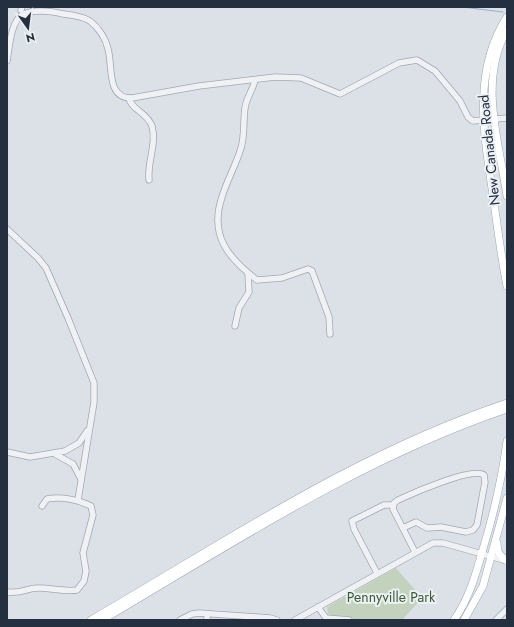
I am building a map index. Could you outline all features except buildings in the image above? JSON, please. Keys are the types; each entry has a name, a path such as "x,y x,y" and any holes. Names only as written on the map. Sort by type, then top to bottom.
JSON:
{"main road":[{"name":"New Canada Road","path":"507,17 502,24 494,42 485,73 482,96 487,155 507,286"},
{"name":"New Canada Road","path":"507,30 499,49 493,72 492,94 507,196"},
{"path":"91,620 274,511 345,472 439,428 507,403"},
{"path":"102,620 271,519 341,480 425,440 507,409"},
{"path":"454,620 465,601 482,555 497,502 507,441"},
{"path":"464,620 481,591 497,539 507,499"},
{"path":"497,539 498,552 506,560"}],"street":[{"path":"7,62 12,31 21,10 59,13 78,17 91,22 102,35 108,46 114,88 120,95 128,98 199,86 275,77 298,78 340,94 399,63 417,60 435,71 460,101 468,117 473,121 507,118"},
{"path":"255,80 245,107 241,147 233,172 222,196 217,218 220,235 227,252 257,280 282,278 308,269 312,271 329,317 330,334"},
{"path":"128,98 131,105 144,114 152,128 154,137 149,180"},
{"path":"7,229 38,258 46,268 66,312 94,383 94,402 78,500"},
{"path":"236,326 239,308 249,292 248,272"},
{"path":"7,452 30,457 73,448 79,443 89,427"},
{"path":"53,453 73,464 77,468 81,481"},
{"path":"377,574 354,529 352,521 382,505 393,505 398,500 445,481 478,472 485,477 477,524 473,530 466,532 442,527 426,528 416,522 403,528"},
{"path":"7,592 18,593 37,588 71,591 80,588 86,571 83,553 93,515 91,506 78,500 52,498 47,500 42,506"},
{"path":"393,505 394,513 416,552"},
{"path":"295,620 416,552 437,542 482,555 506,560"},
{"path":"318,607 326,618 349,620"},
{"path":"496,620 507,609"},
{"path":"180,620 194,613 207,617 272,618 277,620"}],"green space":[{"name":"Pennyville Park","path":"396,568 422,598 402,620 356,620 328,614 327,607"}],"waterway":[{"path":"462,7 503,12"}]}
